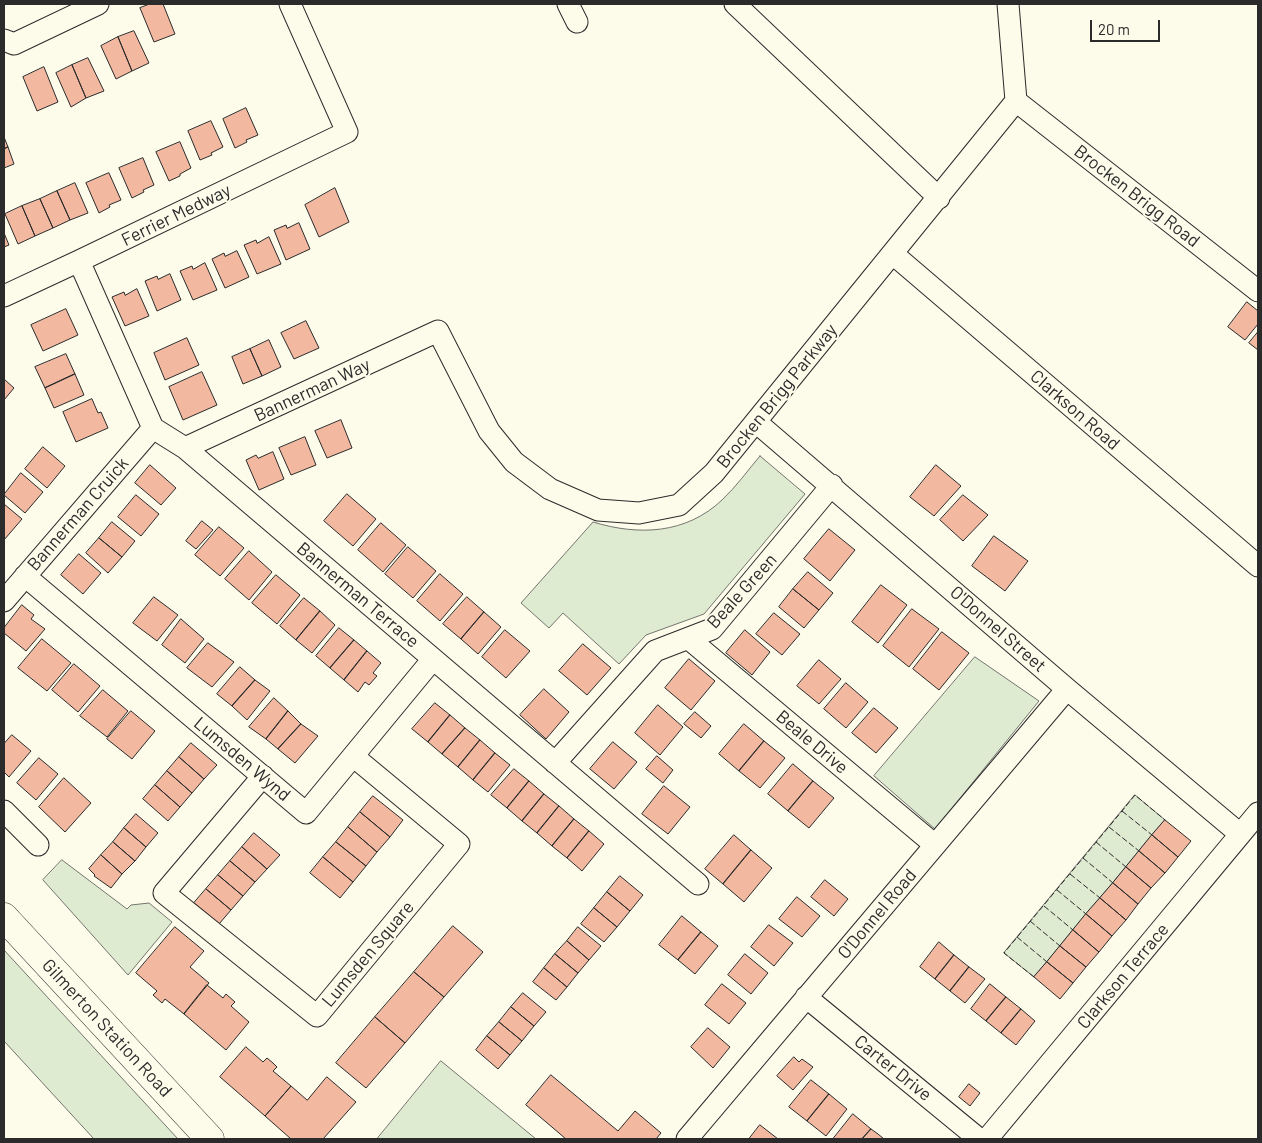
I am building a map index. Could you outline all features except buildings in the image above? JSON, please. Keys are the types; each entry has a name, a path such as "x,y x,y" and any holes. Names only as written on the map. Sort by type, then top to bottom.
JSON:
{"street":[{"path":"4,40 14,44 98,4"},
{"name":"Ferrier Medway","path":"4,296 347,132 290,4"},
{"path":"568,4 578,22"},
{"path":"735,4 938,198"},
{"path":"1008,4 1016,101"},
{"name":"Brocken Brigg Parkway","path":"438,331 489,431 514,462 550,489 598,510 638,513 679,505 714,474 1016,101"},
{"name":"Brocken Brigg Road","path":"1016,101 1258,292"},
{"name":"Clarkson Road","path":"893,254 1258,566"},
{"path":"79,261 153,428"},
{"name":"Bannerman Way","path":"185,448 438,331"},
{"name":"O'Donnel Street","path":"756,422 832,485 1066,689 1240,834"},
{"name":"Bannerman Terrace","path":"153,428 185,448 698,884"},
{"name":"Bannerman Cruick","path":"4,601 153,428"},
{"name":"Beale Green","path":"556,763 655,651 712,629 832,485"},
{"name":"Lumsden Wynd","path":"25,576 306,812 433,659"},
{"name":"Beale Drive","path":"689,639 935,845"},
{"name":"O'Donnel Road","path":"687,1139 1066,689"},
{"name":"Lumsden Square","path":"262,776 164,893 317,1016 459,844 353,756"},
{"path":"4,811 38,845"},
{"name":"Clarkson Terrace","path":"975,1137 1258,813"},
{"name":"Gilmerton Station Road","path":"4,916 210,1139"},
{"name":"Carter Drive","path":"806,997 975,1137"}],"green space":[{"path":"760,456 805,494 704,614 646,635 619,664 563,613 549,628 521,603 593,522 627,529 645,530 677,526 693,520 722,500"},
{"path":"975,657 1039,701 935,829 874,776"},
{"path":"1135,795 1165,820 1034,977 1004,953"},
{"path":"62,860 127,909 131,905 149,903 172,922 128,975 43,880"},
{"path":"4,950 178,1139 94,1139 4,1041"},
{"path":"441,1061 536,1139 377,1139"}],"fence":[{"path":"1034,977 1004,953 1135,795 1165,820"},
{"path":"1122,811 1152,835"},
{"path":"1109,827 1139,851"},
{"path":"1096,842 1126,867"},
{"path":"1083,858 1113,883"},
{"path":"1070,874 1100,898"},
{"path":"1057,890 1086,914"},
{"path":"1044,906 1073,930"},
{"path":"1030,921 1060,946"},
{"path":"1017,937 1047,962"}]}
